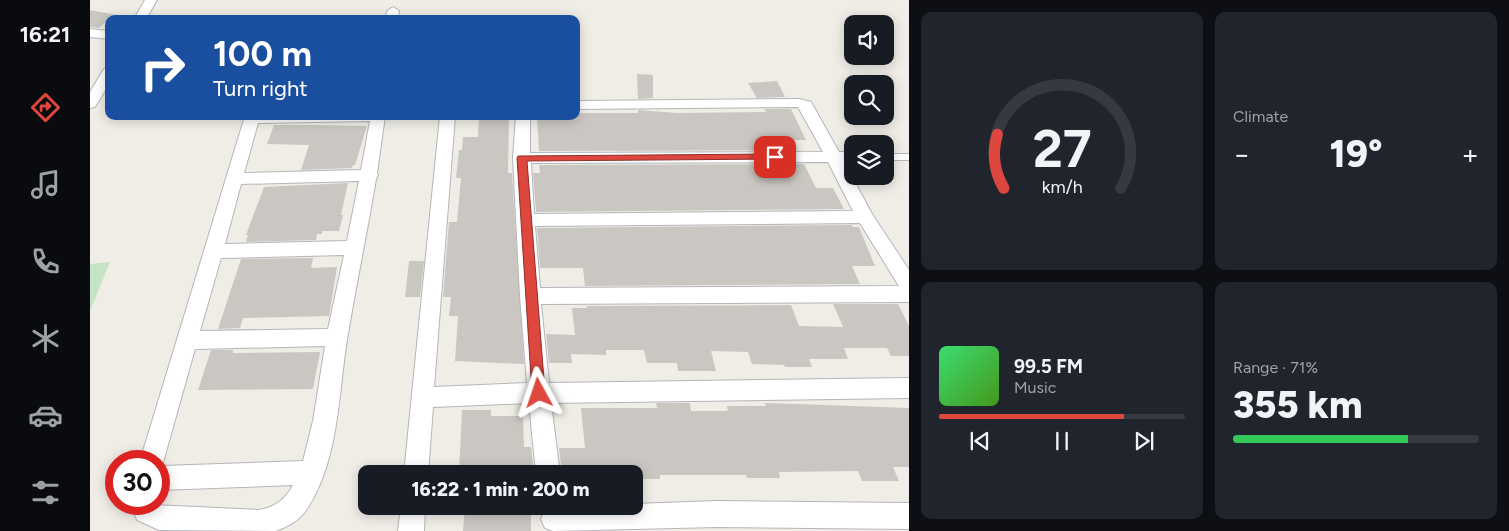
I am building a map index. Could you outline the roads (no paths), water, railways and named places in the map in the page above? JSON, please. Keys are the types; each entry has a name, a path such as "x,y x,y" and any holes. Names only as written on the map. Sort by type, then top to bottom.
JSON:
{"street":[{"path":"142,15 151,0"},
{"path":"90,33 105,35"},
{"path":"90,104 105,79"},
{"path":"580,105 799,103 808,107 865,217 909,286"},
{"path":"155,450 252,120"},
{"path":"155,515 253,527 290,512 299,499 318,452 337,337 370,175 377,120"},
{"path":"417,465 447,120"},
{"path":"523,120 522,158 530,296 547,465"},
{"path":"522,158 844,157"},
{"path":"235,178 370,175"},
{"path":"525,220 865,217"},
{"path":"213,251 356,248"},
{"path":"530,296 909,294"},
{"path":"188,340 337,337"},
{"path":"422,397 539,393 909,388"},
{"path":"170,478 311,473"},
{"path":"411,531 412,515"},
{"path":"553,519 873,524 909,516"}],"lane":[{"path":"894,157 909,157"}]}
